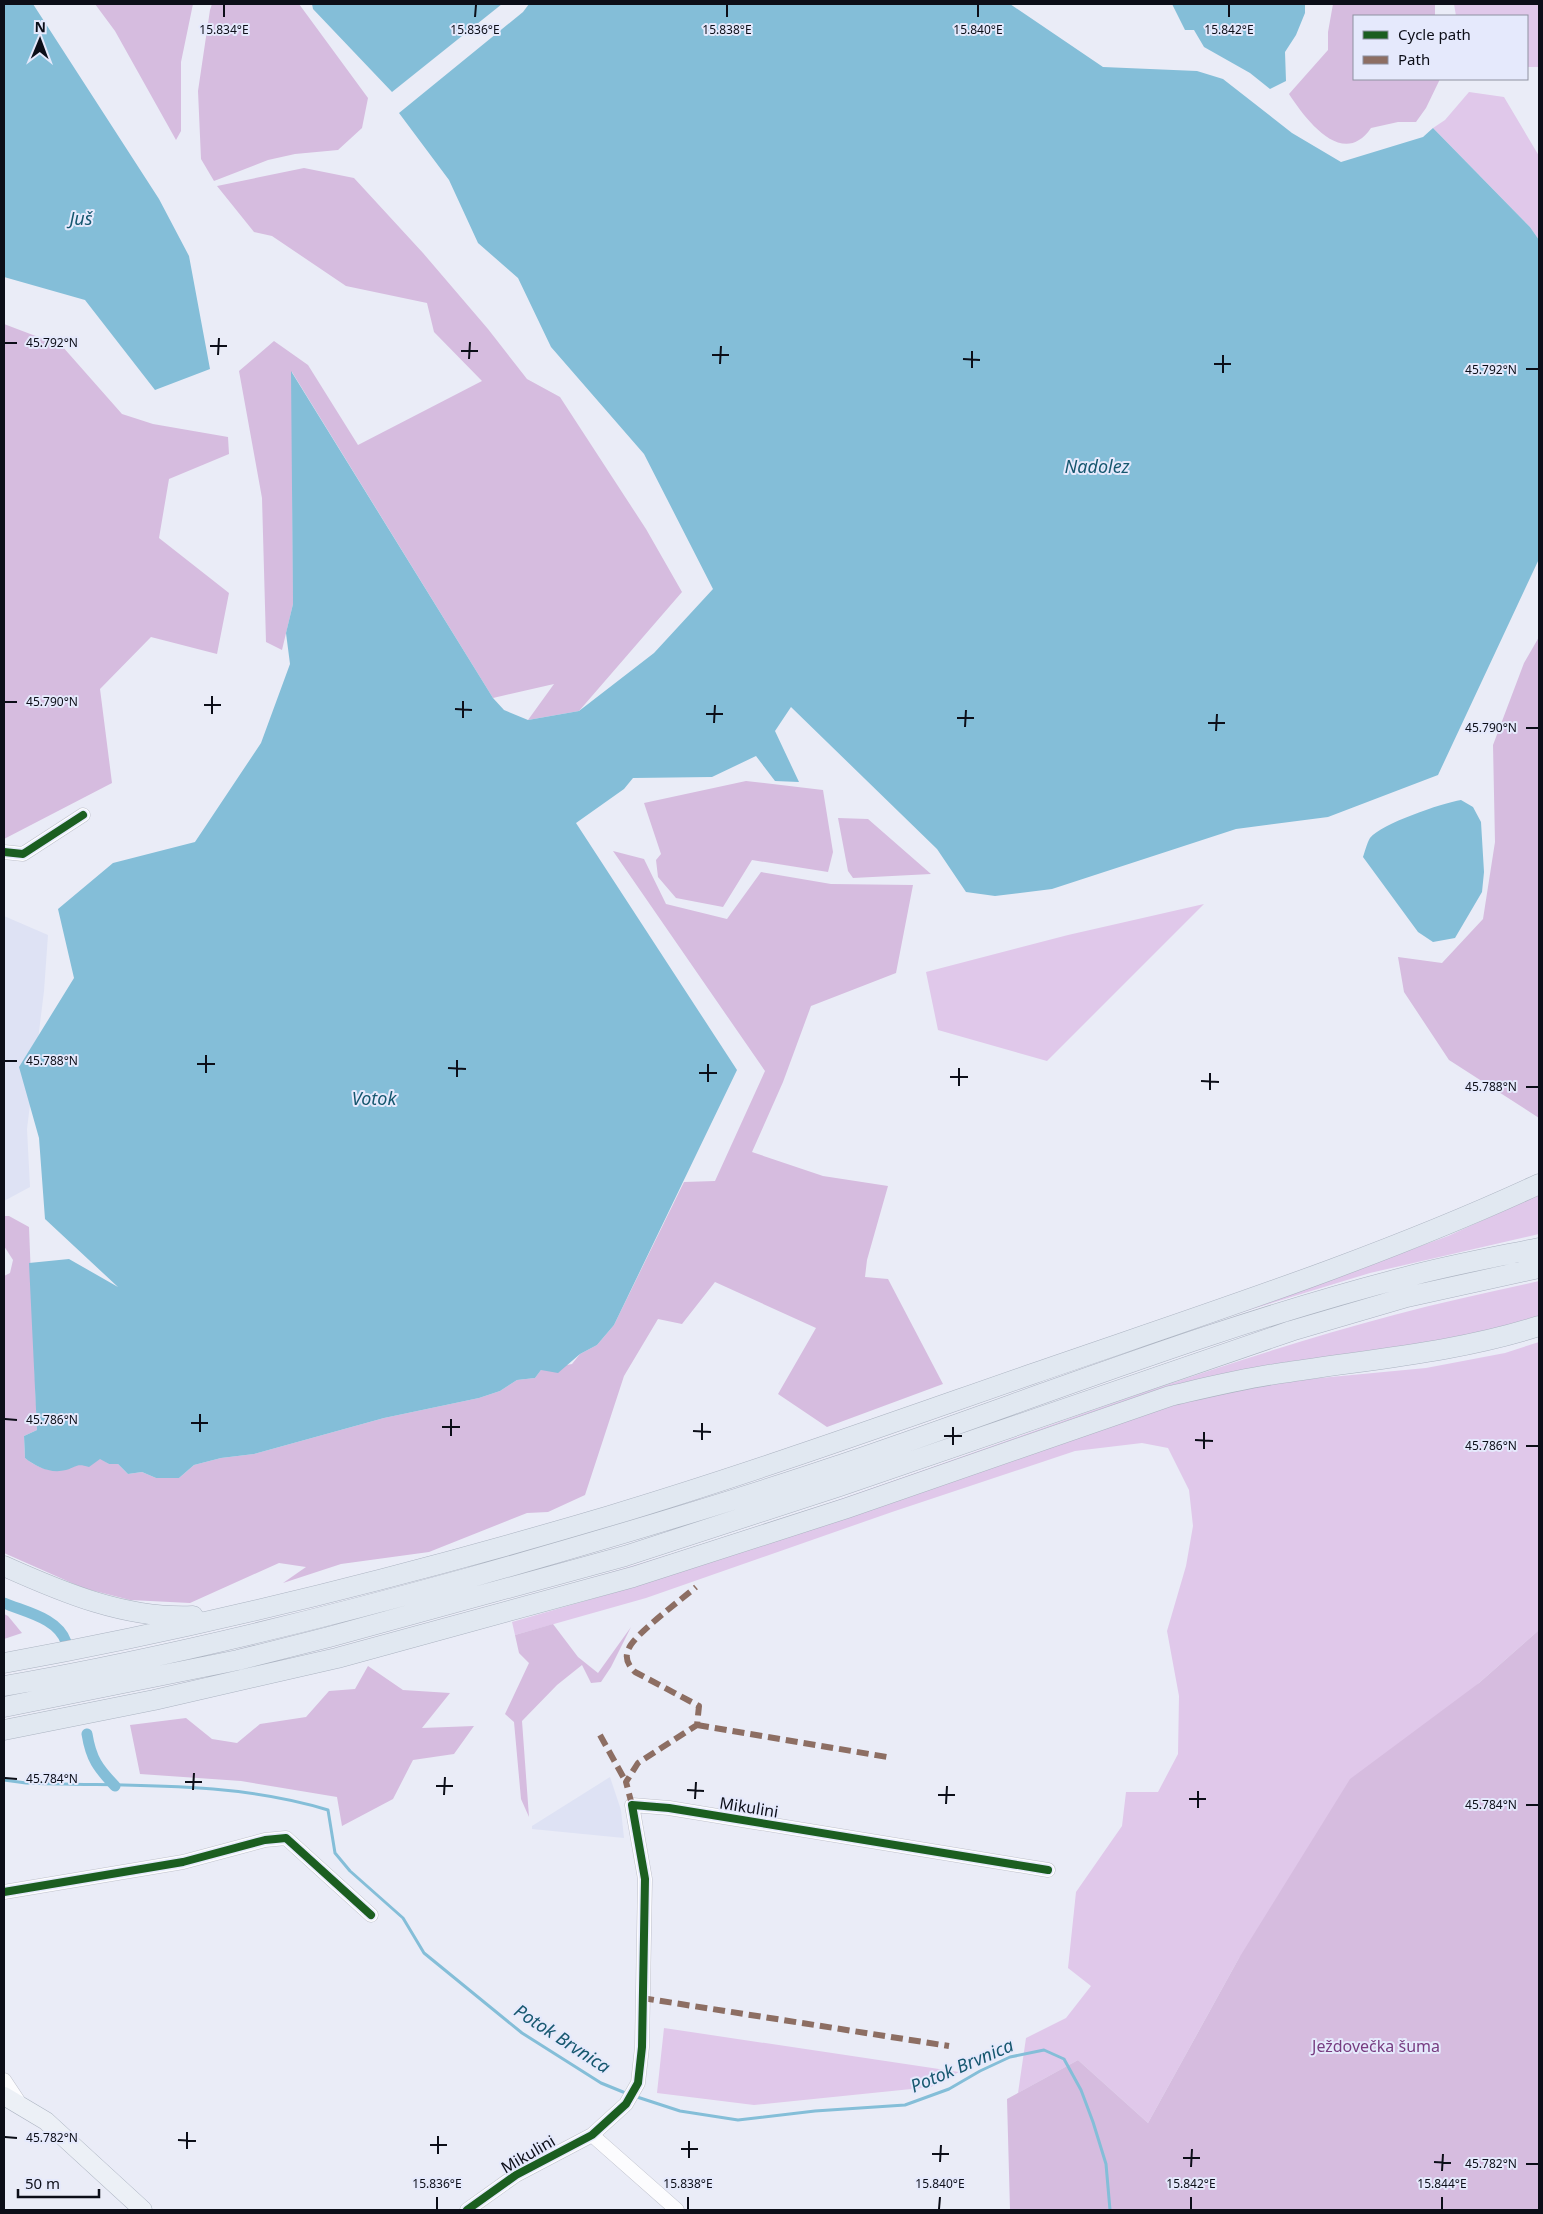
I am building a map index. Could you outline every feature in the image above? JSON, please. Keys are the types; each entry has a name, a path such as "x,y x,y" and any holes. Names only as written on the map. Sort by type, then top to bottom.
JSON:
{"highway":[{"path":"4,1663 265,1608 443,1563 610,1516 834,1443 1149,1334 1397,1245 1476,1213 1539,1184"},
{"path":"4,1686 155,1656 336,1615 616,1537 817,1473 1164,1351 1294,1309 1407,1276 1539,1248"},
{"path":"4,1707 238,1660 625,1556 840,1486 1291,1331 1407,1297 1539,1268"},
{"path":"7,1731 154,1700 336,1658 632,1577 847,1508 1170,1396 1219,1384 1287,1372 1445,1350 1539,1326"},
{"path":"4,1566 63,1593 96,1603 152,1615 192,1616 265,1608"}],"main road":[{"path":"4,2096 46,2121 143,2210"}],"street":[{"path":"4,852 23,854 83,815"},
{"name":"Mikulini","path":"467,2210 516,2175 592,2135 626,2104 638,2084 642,2047 645,1879 632,1805 669,1808 1048,1870"},
{"path":"4,1892 65,1880 183,1862 265,1840 286,1838 371,1915"},
{"path":"4,2080 20,2104"},
{"path":"592,2135 678,2210"}],"shaded area":[{"path":"1454,4 1539,4 1539,67 1528,67 1528,15 1456,15"},
{"path":"1469,92 1504,97 1539,156 1539,240 1530,227 1433,128 1445,120"},
{"path":"1204,904 1047,1061 938,1030 926,972 1068,935"},
{"path":"4,916 48,935 44,991 27,1129 30,1187 4,1201"},
{"path":"1539,1195 1539,1234 1370,1273 1236,1314 1448,1236"},
{"path":"1539,1281 1539,1317 1477,1335 1256,1370 633,1570 432,1627 355,1644 583,1580 753,1529 1173,1383 1320,1336 1412,1310"},
{"path":"1539,1342 1539,1630 1479,1683 1239,1958 1148,2123 1078,2060 1018,2093 1026,2038 1066,2018 1091,1986 1068,1968 1076,1892 1122,1826 1126,1792 1158,1792 1178,1754 1179,1696 1167,1631 1186,1566 1193,1526 1189,1490 1168,1448 1142,1443 1075,1451 892,1512 646,1598 515,1635 512,1622 623,1590 1158,1409 1212,1394 1278,1382 1426,1368 1505,1353"},
{"path":"610,1777 621,1810 624,1838 532,1829 532,1826"},
{"path":"664,2028 959,2072 931,2087 754,2105 657,2093"}],"green space":[{"path":"95,4 193,4 181,62 181,131 176,140 115,31"},
{"path":"212,4 299,4 368,98 362,128 338,150 295,154 268,160 214,181 201,159 198,91"},
{"path":"1333,4 1435,4 1435,15 1353,15 1353,80 1440,80 1426,108 1416,122 1398,122 1371,128 1360,139 1349,144 1337,142 1315,127 1289,94 1328,50 1328,32"},
{"path":"304,168 354,178 423,253 488,329 527,379 560,397 646,529 682,592 579,711 528,720 554,684 493,698 292,372 293,604 282,650 266,642 262,498 239,371 274,341 308,365 358,445 482,381 434,332 427,303 346,286 272,236 254,232 217,186"},
{"path":"4,324 62,346 122,414 153,424 228,437 229,454 169,479 159,538 229,593 217,654 151,637 100,689 112,783 4,839"},
{"path":"1539,637 1539,1118 1449,1060 1404,992 1398,957 1442,963 1483,919 1495,842 1493,745 1524,663"},
{"path":"746,781 823,790 833,852 828,872 752,860 723,907 676,898 658,877 656,860 661,854 644,803"},
{"path":"838,818 868,819 931,874 853,878 848,871"},
{"path":"613,851 644,859 666,904 727,919 761,872 831,884 913,885 896,973 811,1006 783,1082 752,1152 823,1176 888,1186 867,1260 865,1277 888,1279 943,1384 827,1427 778,1394 816,1328 715,1282 682,1324 658,1319 624,1376 585,1495 548,1512 527,1513 429,1552 341,1564 283,1583 306,1567 279,1563 190,1603 130,1600 83,1588 4,1553 4,1276 10,1273 13,1260 4,1246 4,1216 9,1216 29,1227 37,1430 24,1436 25,1458 35,1465 53,1470 100,1458 109,1464 118,1464 128,1474 142,1472 156,1478 179,1478 194,1465 221,1458 254,1454 384,1418 479,1398 500,1391 517,1380 535,1378 541,1370 572,1364 580,1354 597,1345 614,1325 684,1182 715,1181 765,1071"},
{"path":"4,1614 8,1616 22,1633 4,1639"},
{"path":"553,1624 578,1657 598,1673 631,1627 611,1667 601,1682 591,1683 582,1665 557,1685 522,1721 529,1817 521,1799 514,1722 505,1714 529,1663 519,1653 515,1635"},
{"name":"Ježdovečka šuma","path":"1539,1630 1539,2210 1010,2210 1007,2099 1078,2060 1148,2123 1239,1958 1350,1779 1479,1683"},
{"path":"368,1666 403,1690 450,1693 422,1728 474,1726 454,1754 413,1760 393,1799 342,1826 337,1797 241,1781 140,1774 130,1725 186,1718 212,1739 237,1743 260,1724 306,1717 329,1691 355,1689"}],"water":[{"name":"Juš","path":"4,4 33,4 159,199 189,256 210,369 155,390 85,300 4,277"},
{"path":"312,4 502,4 392,92 313,9"},
{"name":"Nadolez","path":"529,4 1010,4 1103,67 1197,71 1223,79 1292,133 1341,162 1423,137 1433,128 1530,227 1539,240 1539,559 1438,775 1328,817 1236,829 1052,889 995,896 966,892 937,849 791,707 775,731 799,782 775,781 756,756 712,777 633,778 624,789 576,823 737,1070 614,1325 597,1345 580,1354 558,1373 541,1370 535,1378 517,1380 500,1391 479,1398 384,1418 254,1454 221,1458 194,1465 179,1478 156,1478 142,1472 128,1474 118,1464 109,1464 100,1459 89,1467 79,1465 60,1471 44,1469 25,1458 24,1436 37,1430 29,1263 69,1259 118,1287 45,1219 39,1138 19,1067 74,978 58,909 113,863 195,842 261,743 290,664 286,633 293,604 291,371 493,698 504,710 528,720 579,711 654,653 713,589 644,454 551,347 518,278 478,243 449,180 399,113 523,12"},
{"path":"1172,4 1305,4 1305,13 1296,35 1285,52 1286,81 1270,89 1250,73 1204,47 1194,30 1185,30"},
{"path":"1461,800 1473,807 1481,822 1484,872 1482,892 1455,938 1433,942 1418,932 1363,857 1370,838 1376,832 1440,805"}],"waterway":[{"path":"4,1603 48,1621 56,1627 66,1642"},
{"path":"87,1734 96,1763 115,1786"},
{"name":"Potok Brvnica","path":"4,1780 26,1783 140,1785 216,1789 291,1800 328,1810 335,1853 350,1871 403,1918 424,1953 522,2033 601,2083 628,2094"},
{"name":"Potok Brvnica","path":"634,2096 680,2111 738,2120 815,2111 905,2105 949,2089 980,2071 1010,2057 1044,2050 1064,2059 1081,2090 1106,2164 1110,2210"}],"marked path":[{"path":"632,1805 626,1782 638,1763 697,1725 699,1706 635,1672 627,1661 629,1648 640,1634 696,1587"},
{"path":"697,1725 887,1757"},
{"path":"600,1735 626,1782"},
{"path":"642,1998 949,2046"}],"cycle path":[{"path":"4,852 23,854 83,815"},
{"path":"467,2210 516,2175 592,2135 626,2104 638,2083 642,2047 645,1879 632,1805 669,1808 1048,1870"},
{"path":"4,1892 183,1862 265,1840 286,1838 371,1915"}],"water label":[{"name":"Votok","path":"374,1099"}]}
